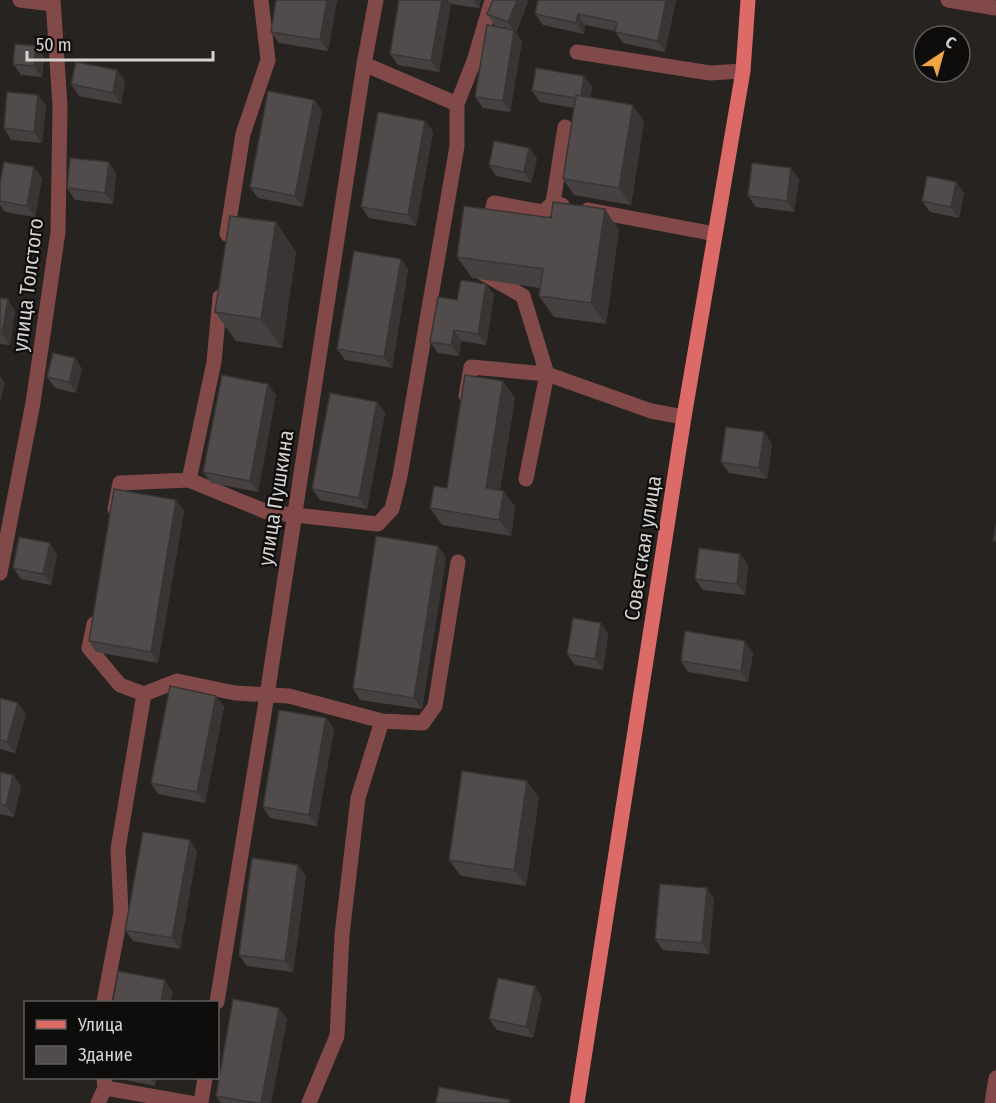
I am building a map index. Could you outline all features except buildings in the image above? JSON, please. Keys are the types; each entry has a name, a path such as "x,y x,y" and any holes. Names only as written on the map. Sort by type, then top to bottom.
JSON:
{"main road":[{"name":"Советская улица","path":"577,1103 684,417 743,71 748,0"}],"street":[{"path":"20,0 53,2"},
{"path":"225,248 243,134 268,60 261,0"},
{"name":"улица Пушкина","path":"217,1001 267,695 364,64 376,0"},
{"path":"113,519 120,483 189,480 267,512 378,524 392,509 410,424 457,146 457,104 474,61 492,0"},
{"path":"948,0 996,8"},
{"name":"улица Толстого","path":"0,573 33,403 58,232 60,106 53,2"},
{"path":"577,52 710,73 743,71"},
{"path":"364,64 457,104"},
{"path":"526,478 547,374 523,296 484,274 486,245 494,203 543,212 553,203 565,126"},
{"path":"553,203 715,234"},
{"path":"189,480 214,362 221,282"},
{"path":"463,411 471,367 547,374 651,411 684,417"},
{"path":"96,613 89,648 120,685 144,694 177,681 235,693 289,696 382,721 423,723 435,706 459,562"},
{"path":"104,1001 122,912 118,849 144,694"},
{"path":"309,1103 337,1036 342,935 358,798 382,721"},
{"path":"992,1103 996,1078"},
{"path":"201,1103 205,1079"},
{"path":"98,1103 105,1083 189,1103"}]}
